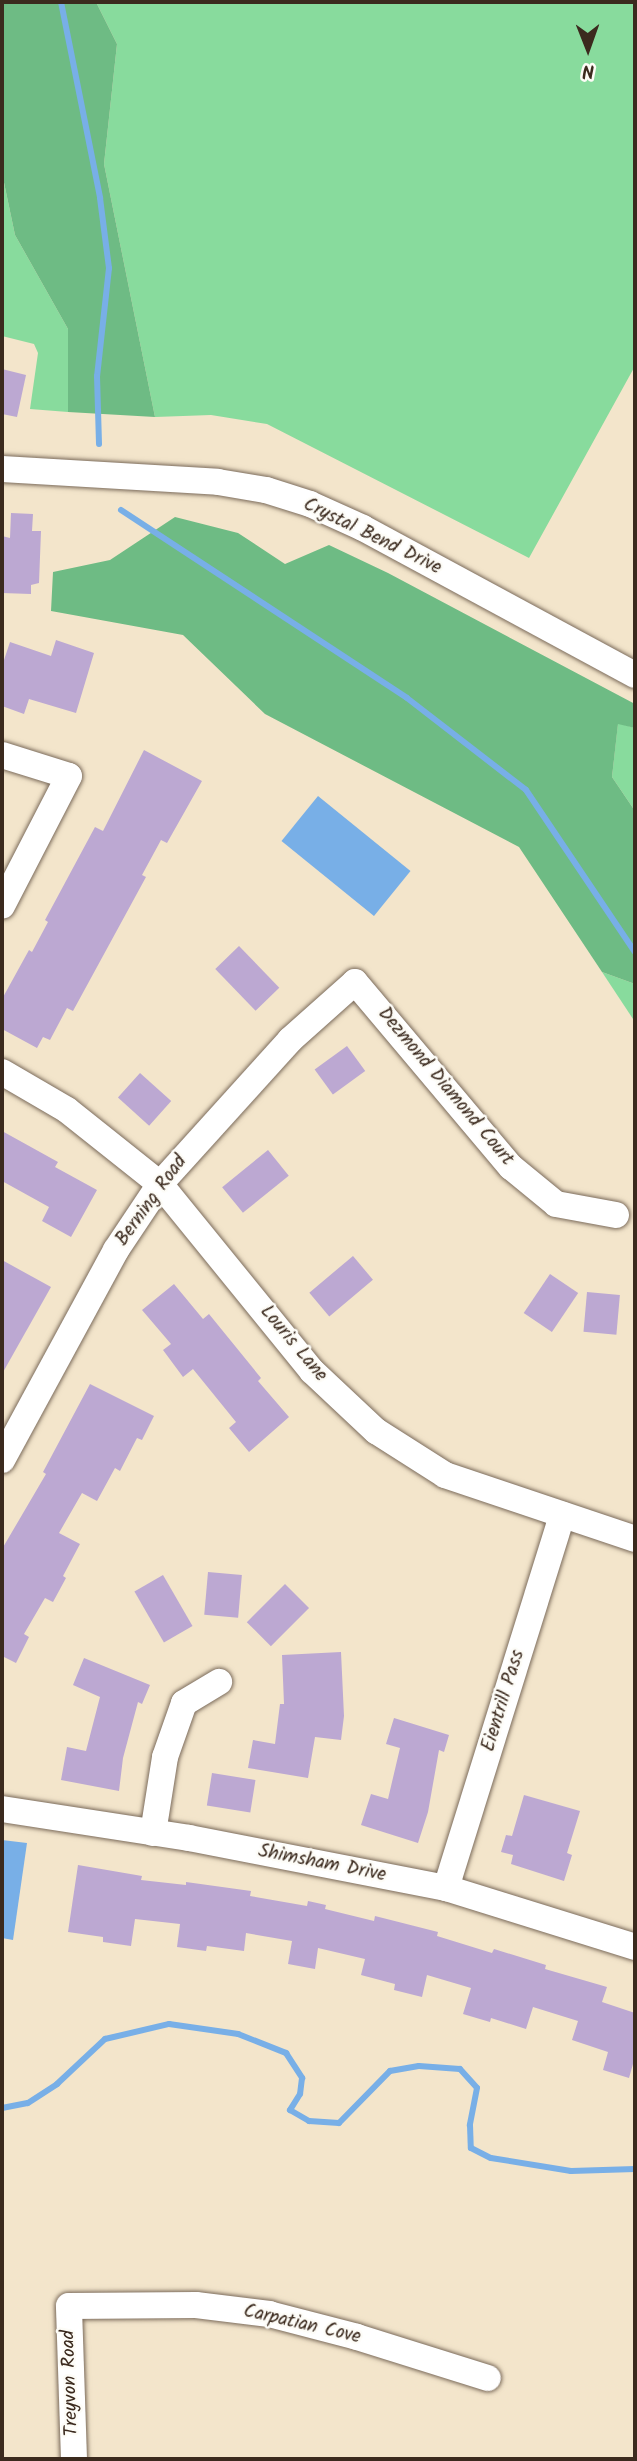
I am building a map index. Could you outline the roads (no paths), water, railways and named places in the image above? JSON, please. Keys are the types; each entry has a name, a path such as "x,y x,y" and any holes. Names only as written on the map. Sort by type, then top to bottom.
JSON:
{"street":[{"name":"Crystal Bend Drive","path":"2,469 218,482 266,490 310,504 363,528 635,675"},
{"path":"2,755 69,776 2,906"},
{"name":"Berning Road","path":"2,1460 116,1250 160,1184 290,1040 355,983"},
{"name":"Dezmond Diamond Court","path":"355,983 511,1167 556,1204 615,1215"},
{"name":"Louris Lane","path":"2,1072 67,1110 160,1184 312,1371 376,1431 446,1475 635,1539"},
{"name":"Eientrill Pass","path":"446,1888 562,1515"},
{"path":"153,1833 165,1757 184,1703 219,1682"},
{"name":"Shimsham Drive","path":"2,1809 153,1833 446,1888 635,1947"},
{"name":"Carpatian Cove","path":"69,2306 196,2305 269,2314 357,2337 488,2378"},
{"name":"Treyvon Road","path":"69,2306 74,2459"}],"water":[{"path":"318,796 410,871 374,916 281,841"},
{"path":"2,1840 27,1843 13,1940 2,1938"}],"waterway":[{"path":"61,2 100,198 109,268 97,376 99,444"},
{"path":"121,510 407,698 526,790 635,952"},
{"path":"2,2108 28,2103 57,2084 105,2039 169,2024 238,2034 286,2053 302,2078 300,2094 290,2110 309,2121 339,2123 390,2071 419,2066 460,2069 477,2088 470,2125 471,2148 491,2158 571,2171 635,2169"}]}
